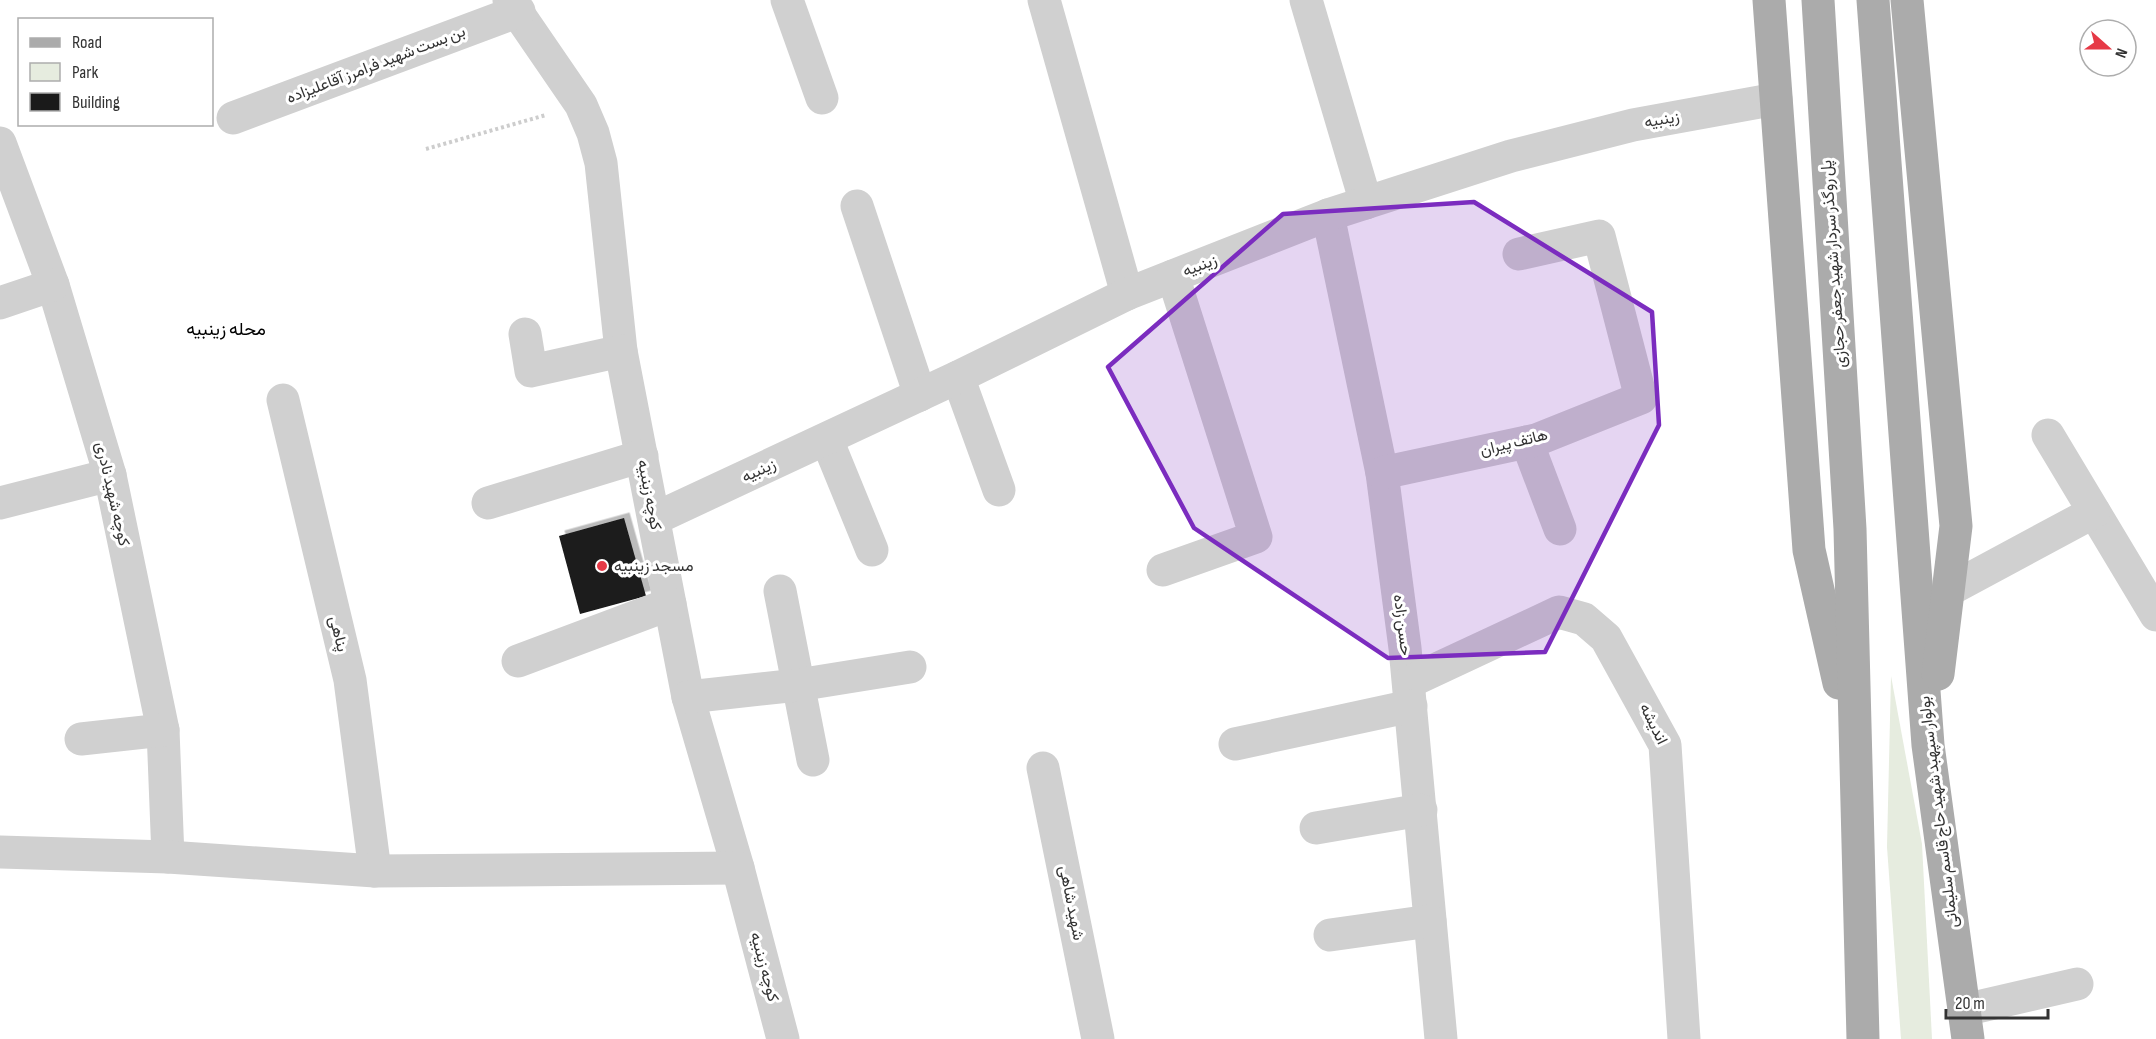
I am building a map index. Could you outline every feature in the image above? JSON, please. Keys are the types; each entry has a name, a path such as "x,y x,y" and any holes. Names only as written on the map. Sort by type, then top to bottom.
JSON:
{"main road":[{"path":"1769,0 1809,550 1855,753 1863,1039"},
{"name":"پل روگذر سردار شهید جعفر حجازی","path":"1818,0 1850,529 1855,753"},
{"name":"بولوار سپهبد شهید حاج قاسم سلیمانی","path":"1873,0 1913,512 1928,745 1966,1025"},
{"path":"1907,0 1956,526 1928,745"}],"street":[{"path":"788,0 822,98"},
{"path":"1044,0 1127,294"},
{"path":"1306,0 1366,203"},
{"name":"کوچه زینبیه","path":"514,5 581,105 593,133 601,164 621,351 688,697 738,868 783,1039"},
{"name":"بن بست شهید فرامرز آقاعلیزاده","path":"233,118 514,5"},
{"name":"زینبیه","path":"654,519 827,440 1127,294 1328,216 1511,156 1633,125 1776,99"},
{"name":"کوچه شهید نادری","path":"0,143 53,285 110,475 163,730 168,857"},
{"path":"857,206 920,395"},
{"name":"حسن زاده","path":"1328,216 1382,473 1410,694 1441,1039"},
{"name":"هاتف پیران","path":"1382,473 1527,442 1641,398 1599,236 1519,254"},
{"path":"1163,570 1256,537 1173,276"},
{"path":"0,303 53,285"},
{"path":"525,334 531,371 621,351"},
{"path":"958,377 999,490"},
{"name":"پناهی","path":"283,400 350,680 375,871"},
{"path":"2048,435 2156,615"},
{"path":"827,440 872,550"},
{"path":"1527,442 1560,529"},
{"path":"488,503 642,456"},
{"path":"0,503 110,475"},
{"path":"1949,590 2094,512"},
{"path":"780,591 813,760"},
{"path":"518,661 670,604"},
{"name":"اندیشه","path":"1235,744 1410,694 1559,612 1584,619 1606,638 1665,745 1684,1039"},
{"path":"688,697 798,685 910,667"},
{"path":"81,739 163,730"},
{"name":"شهید شاهی","path":"1043,768 1098,1039"},
{"path":"1316,828 1421,810"},
{"path":"0,852 168,857 375,871 738,868"},
{"path":"1330,935 1430,921"},
{"path":"1966,1025 2078,984"}],"path":[{"path":"426,149 581,105"}],"highlighted area":[{"path":"1474,202 1652,312 1659,425 1545,652 1388,658 1194,528 1108,367 1283,214"}],"green space":[{"path":"1891,676 1922,844 1932,1039 1901,1039 1887,847"}],"building":[{"name":"مسجد زینبیه","path":"624,518 646,596 580,614 559,536"}],"place":[{"name":"مسجد زینبیه","path":"602,566"}],"district":[{"name":"محله زینبیه","path":"226,329"}]}
